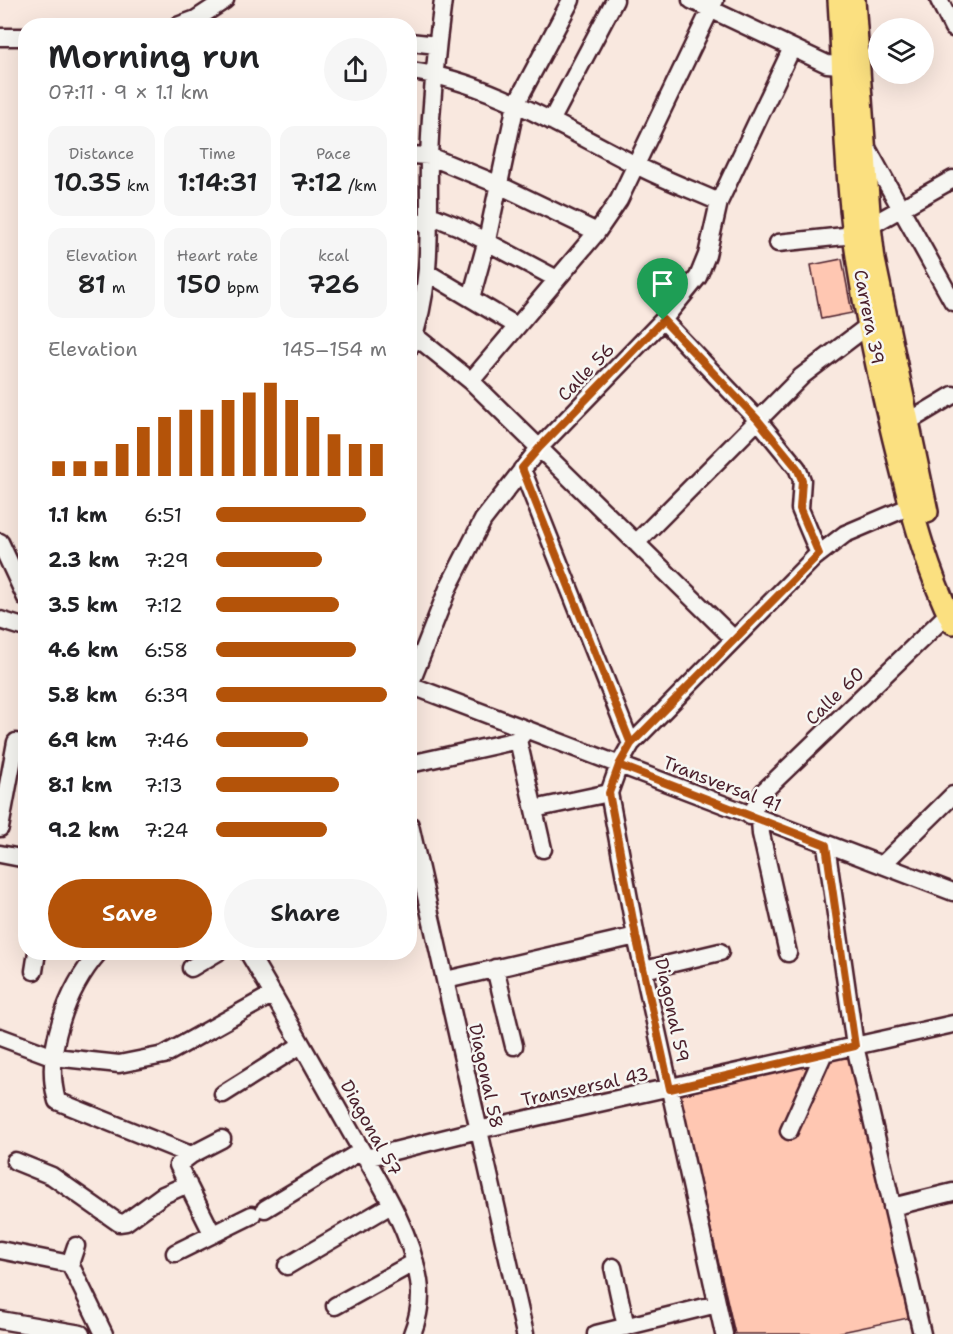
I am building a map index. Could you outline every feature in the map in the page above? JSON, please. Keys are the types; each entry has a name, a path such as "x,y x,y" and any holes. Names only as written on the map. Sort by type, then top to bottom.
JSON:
{"main road":[{"name":"Carrera 39","path":"839,0 865,144 862,230 878,285 930,523 953,592"},
{"name":"Carrera 39","path":"854,0 851,66 869,325 892,436 911,506 951,615"}],"street":[{"path":"196,18 225,0"},
{"path":"417,320 428,273 429,156 434,74 443,0"},
{"path":"471,298 487,240 497,184 516,104 571,0"},
{"path":"552,121 615,0"},
{"path":"691,0 713,5 826,64 851,66"},
{"path":"939,0 953,28"},
{"path":"471,381 597,232 619,200 713,5"},
{"path":"0,37 18,37"},
{"path":"417,43 437,45"},
{"name":"Calle 56","path":"417,667 449,586 483,520 540,447 663,320 698,277 707,255 719,202 792,48"},
{"path":"417,72 434,74 516,104 634,165 719,202"},
{"path":"865,144 953,302"},
{"path":"417,155 429,156 497,184 597,232"},
{"path":"778,243 862,230 953,179"},
{"path":"417,220 430,220 487,240 557,279"},
{"path":"428,273 517,326"},
{"path":"663,320 757,419 797,468 802,480 800,509 819,554"},
{"path":"636,543 802,376 869,325"},
{"path":"417,344 471,381 734,639"},
{"path":"908,422 953,395"},
{"path":"522,468 631,744"},
{"path":"534,809 609,793 619,765 631,744 819,554 845,534 911,506"},
{"path":"0,542 18,581"},
{"name":"Calle 60","path":"755,818 764,791 951,615"},
{"path":"0,620 18,626"},
{"name":"Transversal 41","path":"417,688 522,735 619,765 953,892"},
{"path":"417,762 522,735 543,849"},
{"path":"0,828 16,742"},
{"name":"Diagonal 59","path":"609,793 636,936 724,1334"},
{"path":"883,864 953,795"},
{"path":"755,818 761,834 788,953"},
{"path":"826,845 855,1046 922,1334"},
{"path":"0,854 18,857"},
{"name":"Diagonal 58","path":"417,860 525,1334"},
{"path":"446,980 636,936"},
{"path":"644,970 720,952"},
{"path":"34,971 36,960"},
{"path":"93,960 78,981 66,1006 57,1034 54,1057 56,1096 60,1104 185,1160"},
{"path":"191,968 204,960"},
{"name":"Diagonal 57","path":"253,960 391,1205 415,1262 421,1299 418,1318 412,1334"},
{"path":"495,968 514,1046"},
{"path":"0,1036 54,1057 119,1064 164,1055 273,994"},
{"name":"Transversal 43","path":"175,1253 259,1212 364,1154 670,1089 953,1024"},
{"path":"223,1094 301,1045"},
{"path":"789,1131 824,1053"},
{"path":"185,1160 222,1139"},
{"path":"185,1160 188,1184 212,1233"},
{"path":"15,1161 52,1176 119,1223 126,1222 163,1195 188,1184"},
{"path":"892,1207 953,1192"},
{"path":"287,1266 391,1205"},
{"path":"76,1246 70,1264 104,1334"},
{"path":"0,1250 70,1264"},
{"path":"335,1306 415,1262"},
{"path":"613,1267 626,1327"},
{"path":"596,1334 717,1304"},
{"path":"0,1320 81,1334"}],"building":[{"path":"842,259 852,313 821,319 811,265"},
{"path":"849,1053 913,1317 832,1334 735,1334 680,1095"}],"route":[{"path":"663,320 522,468 631,744 619,765 609,793 636,936 670,1089 855,1046 826,845 619,765 631,744 819,554 800,509 802,480 797,468 757,419 663,320"}]}
